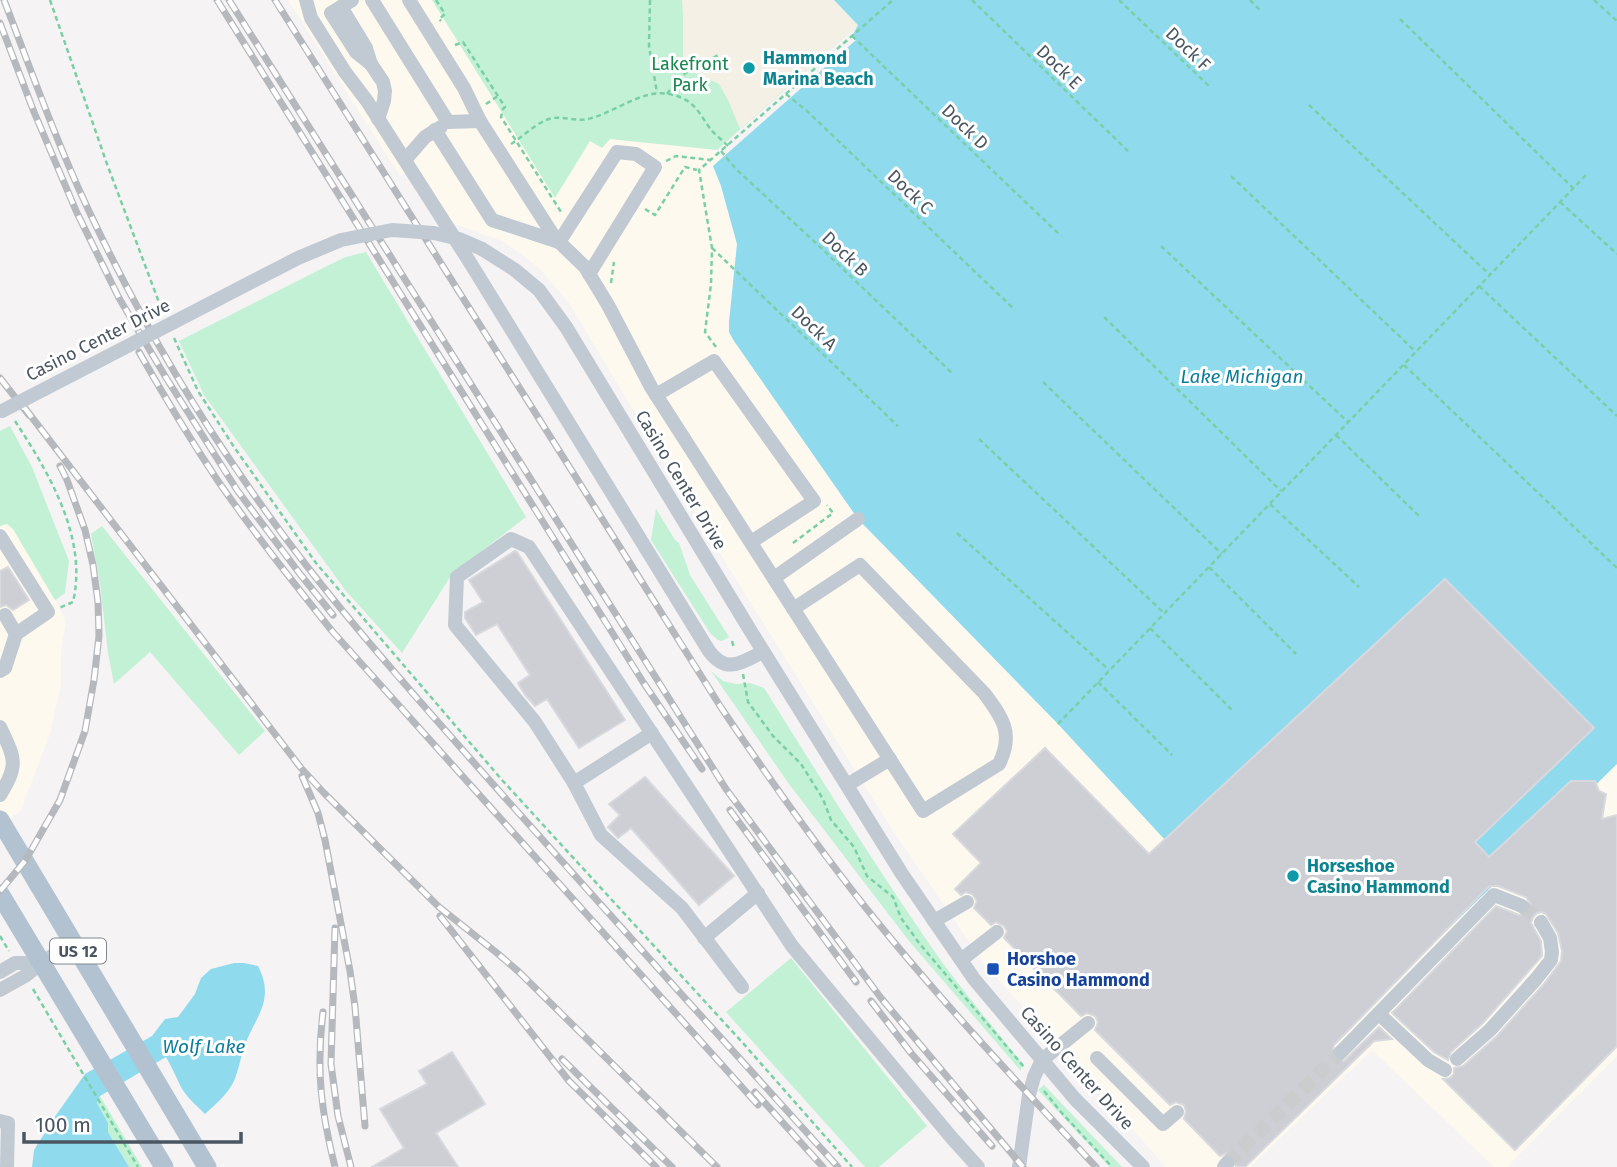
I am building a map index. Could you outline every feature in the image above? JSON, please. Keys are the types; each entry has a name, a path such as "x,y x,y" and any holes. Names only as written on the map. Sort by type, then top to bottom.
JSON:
{"main road":[{"name":"US 12","path":"0,820 206,1167"},
{"name":"US 12","path":"0,894 164,1167"}],"street":[{"path":"306,0 311,18 405,160 709,651 727,665 735,665 763,652"},
{"path":"372,0 492,220 559,242"},
{"path":"409,0 464,88 499,151 559,242 585,267 656,395 751,542 793,609 923,811 999,764 1006,744 1005,726 995,707 860,565 793,609"},
{"path":"346,4 371,64 383,82 384,101 378,118"},
{"path":"405,160 421,141 442,126 480,121"},
{"path":"559,242 617,152 636,155 655,167 589,274"},
{"name":"Casino Center Drive","path":"5,414 298,258 341,240 392,230 434,233 482,248 539,290 566,327 763,652 902,874 974,979 1075,1098 1143,1167"},
{"path":"656,395 714,361 814,501 751,542"},
{"path":"774,578 858,519"},
{"path":"0,536 48,612 16,634 2,666"},
{"path":"742,987 682,908 601,835 574,783 535,722 455,625 457,577 511,539 529,547 792,946 978,1167"},
{"path":"5,615 16,634"},
{"path":"0,727 12,753 13,774 0,795"},
{"path":"574,783 652,733"},
{"path":"847,785 890,759"},
{"path":"705,938 758,893"},
{"path":"1341,1052 1494,895 1522,906"},
{"path":"934,921 967,901"},
{"path":"1379,1014 1428,1060 1451,1065 1490,1030 1551,960 1550,938 1541,922"},
{"path":"961,960 997,932"},
{"path":"0,990 73,943"},
{"path":"0,972 15,963 41,962"},
{"path":"1019,1167 1029,1095 1042,1060 1088,1023"},
{"path":"1097,1058 1163,1124 1177,1112"},
{"path":"0,1121 8,1123 6,1167"}],"path":[{"path":"50,0 107,164 165,317"},
{"path":"436,0 445,15 439,19 444,28"},
{"path":"650,0 649,47 657,93"},
{"path":"699,170 893,0"},
{"name":"Dock E","path":"972,0 1128,151"},
{"name":"Dock F","path":"1119,0 1209,86"},
{"path":"1250,0 1262,12"},
{"path":"1594,0 1617,21"},
{"path":"1400,19 1573,188"},
{"name":"Dock D","path":"852,36 1061,236"},
{"path":"450,37 456,46 463,42 505,107 501,117 569,225"},
{"path":"667,94 680,77 718,55"},
{"path":"499,151 550,118 591,118 634,99 657,93 675,95 690,102 728,146"},
{"name":"Dock C","path":"786,94 1015,310"},
{"path":"1309,105 1490,275"},
{"name":"Dock B","path":"721,151 736,169 953,374"},
{"path":"655,167 676,156 711,160"},
{"path":"642,207 655,215 685,167 699,170"},
{"path":"699,170 712,248 705,332 717,348"},
{"path":"1058,724 1586,175"},
{"path":"1231,176 1416,352"},
{"path":"1560,202 1617,254"},
{"path":"1161,246 1348,422"},
{"name":"Dock A","path":"712,248 898,426"},
{"path":"610,289 615,257"},
{"path":"1479,286 1617,416"},
{"path":"1104,317 1282,491"},
{"path":"170,329 198,391 316,564 502,779 852,1167"},
{"path":"1404,364 1617,568"},
{"path":"1043,382 1222,554"},
{"path":"5,414 53,485 69,528 76,558 77,585 73,602 48,612"},
{"path":"1336,435 1419,516"},
{"path":"979,439 1164,614"},
{"path":"793,543 832,513 825,502"},
{"path":"1270,504 1359,587"},
{"path":"957,533 1109,670"},
{"path":"1209,566 1296,654"},
{"path":"1150,628 1234,712"},
{"path":"745,682 747,702 773,736 801,764 823,799 831,820 854,847 867,876 893,897 901,918 919,943 1022,1064"},
{"path":"1098,682 1172,755"},
{"path":"0,936 4,942"},
{"path":"29,983 138,1167"},
{"path":"1043,1089 1112,1167"}],"shaded area":[{"path":"288,0 432,0 555,197 590,141 610,139 717,150 722,157 713,166 737,244 729,332 858,519 1058,724 1166,841 1353,1022 1617,764 1617,1056 1507,1167 1494,1167 1372,1050 1250,1167 1166,1167 986,966 895,834 702,525 569,303 540,269 502,241 452,223 417,167 400,176"},
{"path":"7,524 13,529 66,621 61,654 61,685 50,734 20,812 12,816 9,824 0,809 0,526"}],"green space":[{"name":"Lakefront Park","path":"432,0 834,0 858,25 717,150 610,139 602,148 590,141 555,198"},
{"path":"366,252 526,517 452,574 402,653 346,591 204,395 179,341 327,266"},
{"path":"10,426 32,467 69,561 65,593 55,600 13,529 7,524 0,526 0,431"},
{"path":"656,509 679,543 690,575 729,637 722,641 710,633 651,540"},
{"path":"102,526 265,731 239,755 150,652 114,684 91,534"},
{"path":"711,671 723,681 750,683 764,688 908,913 952,975 1022,1063 1021,1071 909,941 789,784"},
{"path":"791,958 927,1126 879,1167 865,1167 726,1012"},
{"path":"1044,1085 1122,1167 1110,1167 1038,1090"},
{"path":"100,1096 142,1167 129,1167 108,1132 108,1123 97,1104"}],"sand":[{"name":"Hammond Marina Beach","path":"682,0 834,0 858,25 740,129 719,84 697,74 683,62"}],"water":[{"name":"Lake Michigan","path":"834,0 1617,0 1617,764 1353,1022 1166,841 1058,724 858,519 729,332 737,244 713,166 856,40 852,36 858,25"},
{"name":"Wolf Lake","path":"234,963 258,966 263,978 265,998 245,1044 234,1081 221,1099 205,1114 184,1092 166,1057 100,1096 97,1103 108,1123 108,1132 129,1167 32,1167 34,1150 85,1074 152,1036 165,1019 178,1017 195,994 201,978 211,969"}],"building":[{"path":"515,551 625,720 579,748 547,699 535,706 525,695 518,683 530,675 497,624 476,635 465,618 465,612 483,602 469,580"},
{"path":"8,567 29,600 13,610 6,605 0,607 0,571"},
{"name":"Horseshoe Casino Hammond","path":"1445,579 1594,728 1475,842 1489,857 1571,781 1595,781 1599,791 1606,794 1602,819 1617,815 1617,1046 1515,1150 1443,1079 1450,1078 1454,1074 1454,1068 1463,1066 1497,1036 1561,961 1558,933 1546,914 1537,913 1531,923 1541,941 1542,956 1483,1023 1451,1052 1448,1060 1434,1052 1392,1013 1496,906 1519,915 1527,914 1531,910 1531,904 1526,897 1491,886 1334,1045 1332,1054 1335,1059 1344,1061 1379,1027 1392,1039 1374,1041 1245,1167 1236,1167 1233,1156 1227,1153 1220,1156 1184,1119 1184,1105 1176,1102 1170,1105 1095,1030 1098,1022 1095,1016 1087,1013 1081,1016 1004,938 1007,931 1004,926 996,922 991,925 974,908 977,901 972,894 966,892 961,895 955,889 981,863 953,834 1045,748 1149,854"},
{"path":"645,777 734,876 699,905 631,828 618,838 608,827 620,815 609,804"},
{"path":"452,1052 485,1104 436,1133 458,1167 372,1167 404,1148 380,1109 427,1084 419,1071"}],"tunnel":[{"path":"1522,906 1541,922"},
{"path":"1227,1163 1341,1052"}],"railway":[{"path":"4,0 65,158 123,281 204,420 248,486 308,568 406,685 838,1167"},
{"path":"217,0 643,682 702,769"},
{"path":"229,0 726,789 881,998 1023,1167"},
{"path":"275,0 722,709 774,785 893,942 1096,1167"},
{"path":"0,23 77,213 119,298 237,490 333,615"},
{"path":"139,352 218,481 332,631 758,1105"},
{"path":"0,378 29,415"},
{"path":"24,407 301,768 439,907 519,972 717,1167"},
{"path":"0,891 25,861 60,800 85,731 94,680 99,636 93,565 85,530 60,466"},
{"path":"302,776 318,813 325,840 350,971 365,1126"},
{"path":"730,810 856,982"},
{"path":"440,916 569,1081 656,1167"},
{"path":"335,928 331,1064 338,1116 351,1167"},
{"path":"871,1001 911,1053 992,1146"},
{"path":"323,1012 321,1090 335,1167"},
{"path":"562,1059 672,1167"},
{"path":"755,1092 823,1167"}],"place":[{"name":"Hammond Marina Beach","path":"749,68"},
{"name":"Horseshoe Casino Hammond","path":"1293,876"},
{"name":"Horshoe Casino Hammond","path":"993,969"}]}
